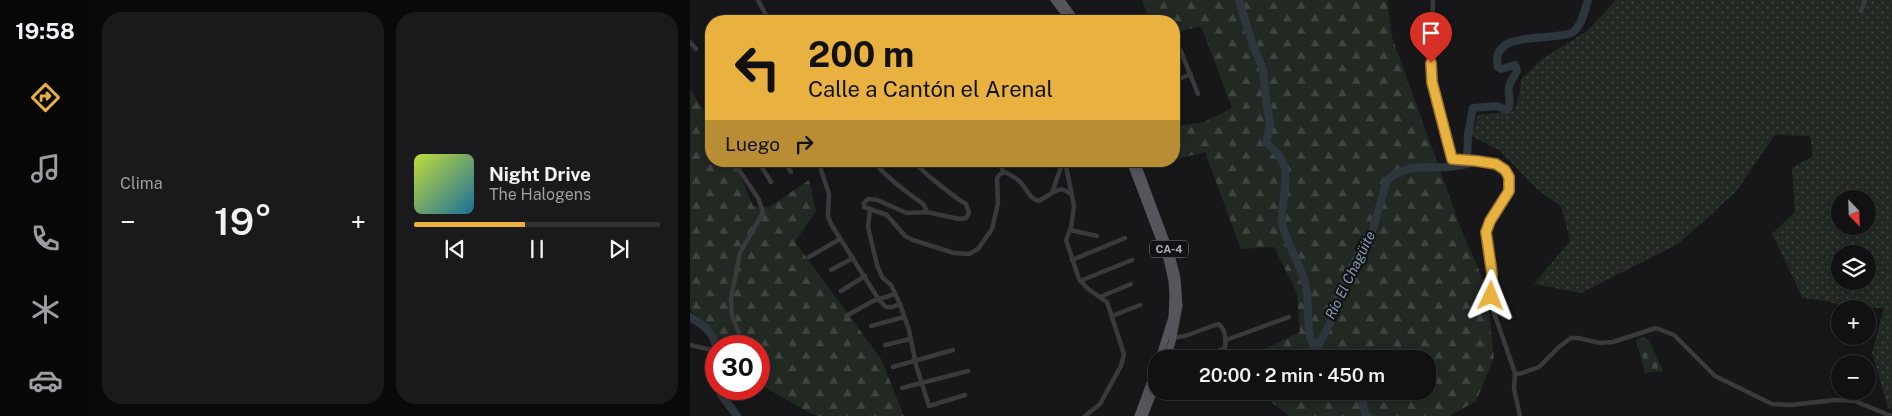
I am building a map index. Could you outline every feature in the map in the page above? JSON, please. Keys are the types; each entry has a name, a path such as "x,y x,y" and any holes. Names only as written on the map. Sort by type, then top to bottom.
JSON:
{"main road":[{"path":"1054,0 1065,15"},
{"path":"1061,0 1072,15"},
{"name":"CA-4","path":"1132,167 1171,273 1174,295 1170,340 1164,350"},
{"name":"CA-4","path":"1138,167 1176,271 1179,306 1168,350"},
{"path":"1138,416 1148,397"},
{"path":"1144,416 1149,400"}],"street":[{"path":"758,0 766,15"},
{"path":"1433,0 1432,82 1448,139 1451,158 1454,160 1488,162 1499,166 1508,174 1511,183 1509,191 1490,221 1486,232 1492,274 1491,304 1515,373 1514,389 1520,416"},
{"path":"1861,11 1865,0"},
{"path":"690,42 696,49"},
{"path":"1180,49 1198,94"},
{"path":"1180,79 1191,74"},
{"path":"737,167 758,198 763,212 740,253 731,298 732,316 740,335"},
{"path":"762,167 771,182"},
{"path":"788,167 791,172"},
{"path":"820,167 829,194 828,216 840,239 879,300 886,307 900,304"},
{"path":"877,167 892,181 921,200 927,212"},
{"path":"919,167 956,199 966,204 969,213 966,218 959,219 927,212 907,213 877,200 868,199 864,203 864,207 887,215 905,236 913,240 954,253 969,254 978,249 992,229 998,203 998,178 1004,172"},
{"path":"1001,167 1004,172 1022,183 1032,199 1039,201 1059,188 1072,195"},
{"path":"1052,193 1062,167"},
{"path":"1065,167 1074,206 1070,230 1066,240 1072,260 1080,281 1107,302 1124,354 1123,360 1100,404 1085,416"},
{"path":"870,210 868,227 877,264 882,276 891,285 900,304 929,406 965,395"},
{"path":"1070,230 1097,236"},
{"path":"1072,260 1125,238"},
{"path":"809,257 840,239"},
{"path":"831,270 853,258"},
{"path":"1080,281 1132,260"},
{"path":"841,291 865,276"},
{"path":"1100,296 1131,284"},
{"path":"846,316 895,294"},
{"path":"1112,316 1140,305"},
{"path":"870,326 904,317"},
{"path":"1226,340 1289,318"},
{"path":"1170,340 1218,324 1222,327 1226,340 1225,348 1221,350"},
{"path":"1515,373 1519,374 1539,366 1571,338 1600,343 1612,342 1656,328 1674,335 1715,376 1771,403 1790,405 1835,400 1855,401 1891,416"},
{"path":"885,345 910,339"},
{"path":"690,345 705,348"},
{"path":"893,367 953,350"},
{"path":"902,388 968,371"}],"green space":[{"path":"1142,0 1387,0 1392,37 1463,234 1486,286 1494,358 1476,401 1449,416 1290,416 1268,400 1436,400 1436,350 1263,350 1300,332 1297,293 1274,247 1241,249 1205,152 1180,158 1180,125 1204,122 1232,108 1201,26 1180,31 1180,15 1148,15"},
{"path":"1616,0 1892,0 1892,409 1888,408 1876,367 1876,355 1873,355 1872,353 1874,345 1876,345 1884,308 1876,308 1876,300 1831,300 1831,302 1803,298 1772,234 1795,212 1792,168 1813,156 1810,136 1775,135 1735,193 1678,244 1581,293 1534,284 1570,241 1561,206 1538,190 1499,150 1471,136 1478,115 1514,111 1520,91 1521,79 1542,59 1587,31"},
{"path":"690,88 705,113 705,167 737,167 753,206 769,207 809,180 816,211 795,242 881,359 904,416 819,416 810,413 770,390 770,335 715,335 690,310"},
{"path":"1641,337 1649,340 1663,371 1645,373 1636,340"}],"waterway":[{"path":"1239,0 1252,43 1263,69 1270,124 1266,143 1279,156 1285,170 1282,223 1304,279 1310,335 1316,350"},
{"name":"Río El Chagüite","path":"1316,350 1330,323 1341,286 1372,232 1387,180 1406,169 1467,164 1468,134 1473,108 1497,106 1507,110 1510,105 1509,87 1517,68 1515,65 1501,69 1498,67 1498,55 1503,47 1525,39 1564,35 1573,32 1581,22 1588,0"},
{"path":"690,317 703,326 711,335"},
{"path":"725,400 737,416"},
{"path":"1362,400 1366,416"}],"route":[{"path":"1431,63 1432,82 1452,159 1496,164 1505,170 1511,183 1509,191 1490,221 1486,232 1492,274 1491,296"}]}
